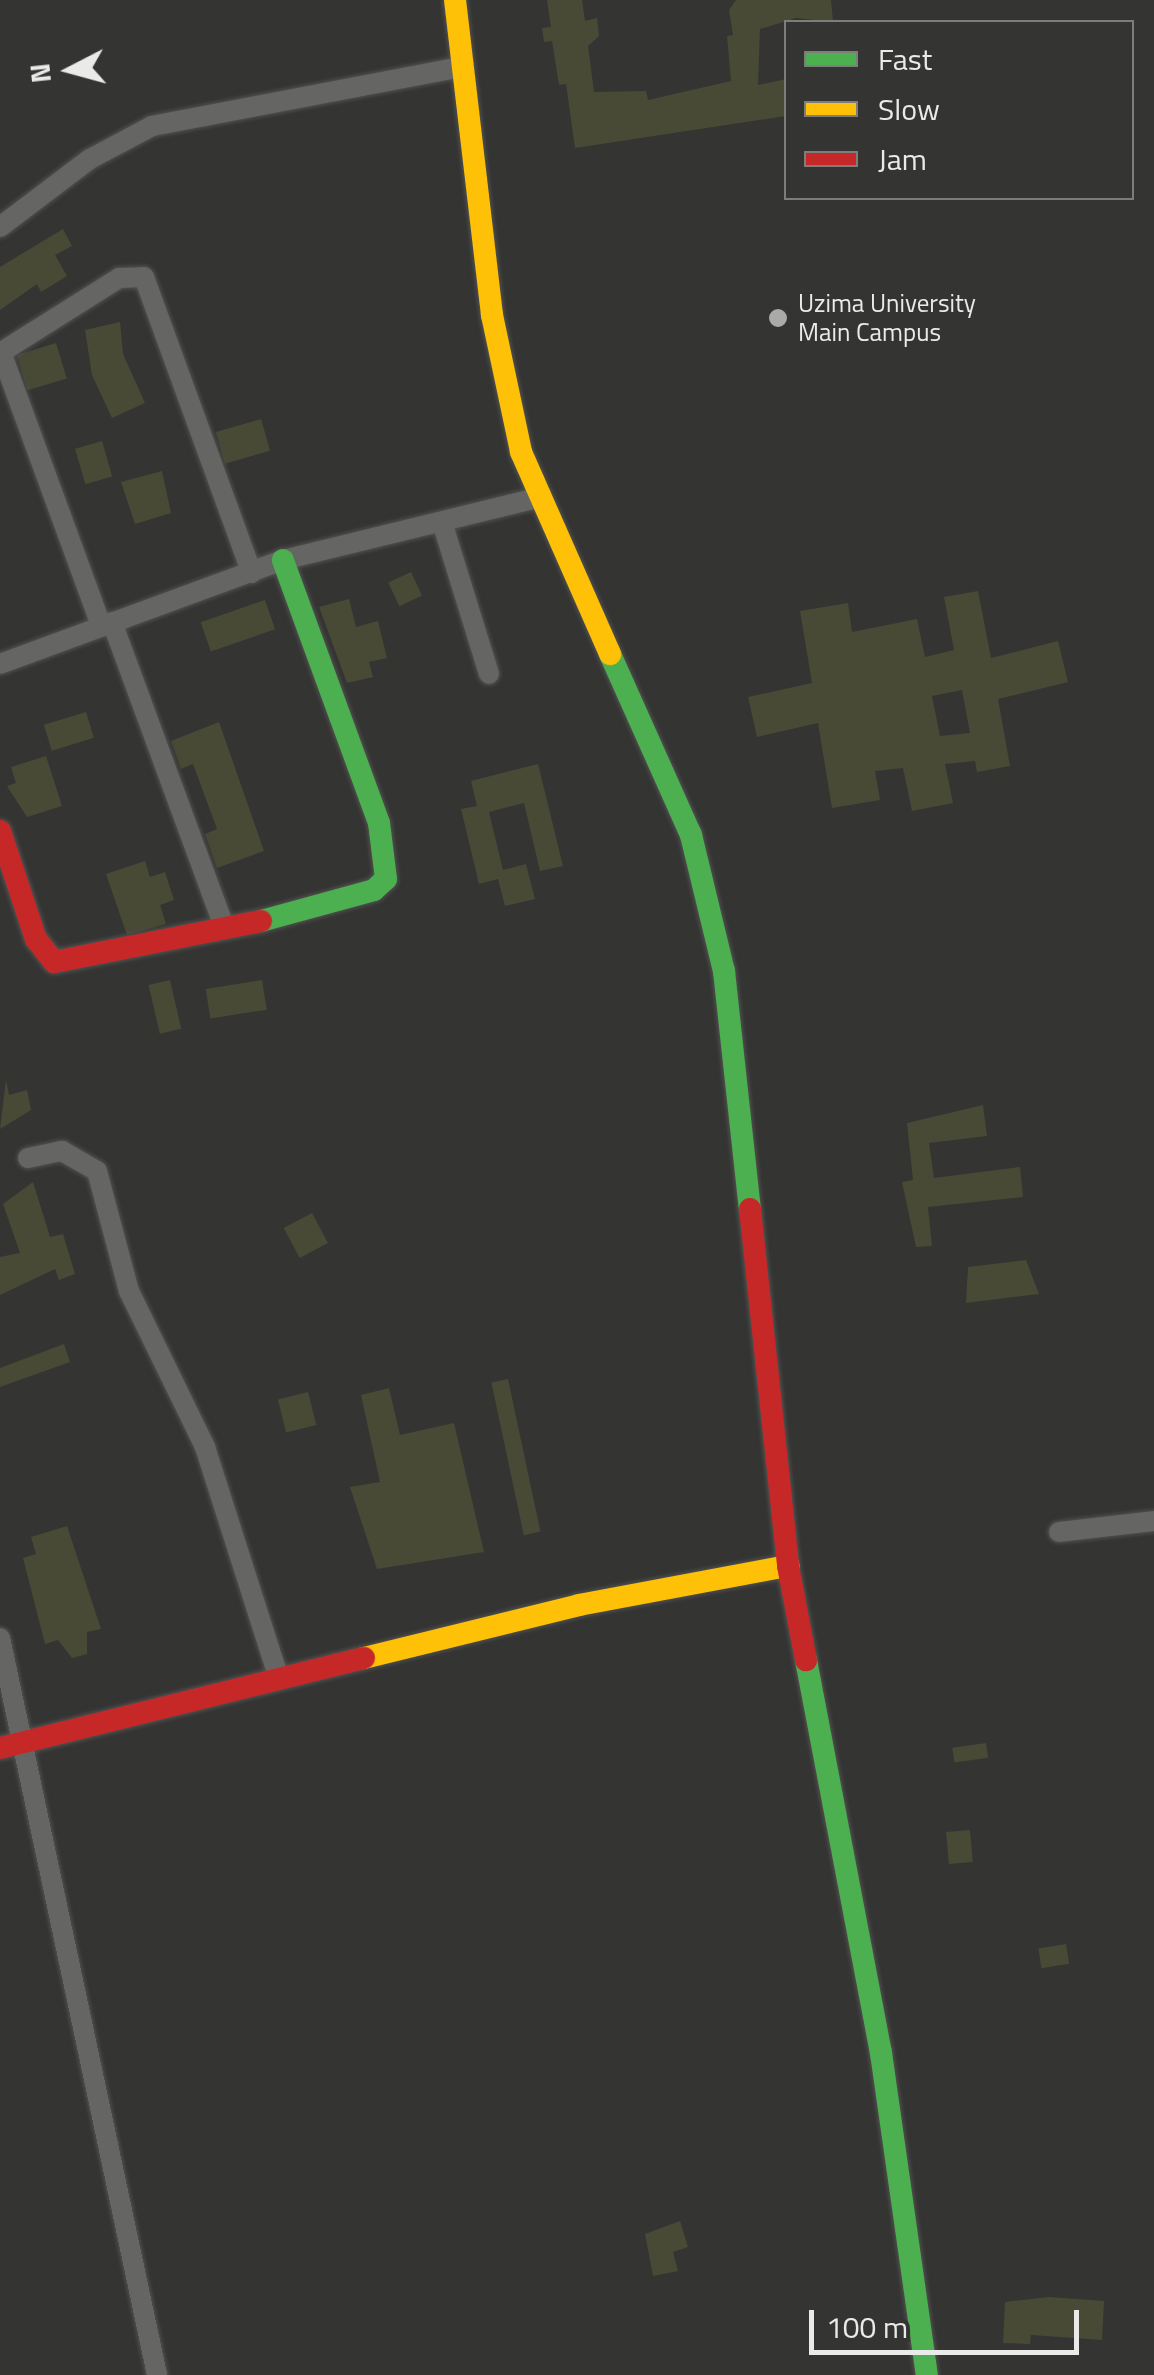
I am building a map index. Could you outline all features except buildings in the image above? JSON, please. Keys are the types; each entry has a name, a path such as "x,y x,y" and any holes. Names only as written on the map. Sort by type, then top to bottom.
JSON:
{"main road":[{"path":"455,0 492,315 537,498 661,762 709,901 732,1030 788,1566 881,2053 926,2375"},
{"path":"0,832 36,939 54,962 83,964 225,930 374,890 386,879 379,823 283,560"},
{"path":"0,1748 580,1606 788,1566"}],"street":[{"path":"0,227 90,159 152,126 462,67"},
{"path":"225,930 0,352 120,278 144,277 252,573"},
{"path":"0,664 283,560 537,498"},
{"path":"442,522 489,674"},
{"path":"28,1158 62,1151 97,1171 130,1290 205,1447 279,1679"},
{"path":"1058,1532 1154,1521"},
{"path":"0,1638 27,1741 157,2375"}],"traffic: fast":[{"path":"261,921 374,890 386,879 379,823 283,560"},
{"path":"610,654 691,835 724,971 750,1209"},
{"path":"806,1660 881,2053 927,2375"}],"traffic: slow":[{"path":"455,0 492,315 521,452 610,654"},
{"path":"364,1658 579,1605 788,1566"}],"traffic: jam":[{"path":"0,831 36,939 54,962 261,921"},
{"path":"750,1209 788,1566 806,1660"},
{"path":"0,1748 364,1658"}],"place":[{"name":"Uzima University Main Campus","path":"778,318"}]}
